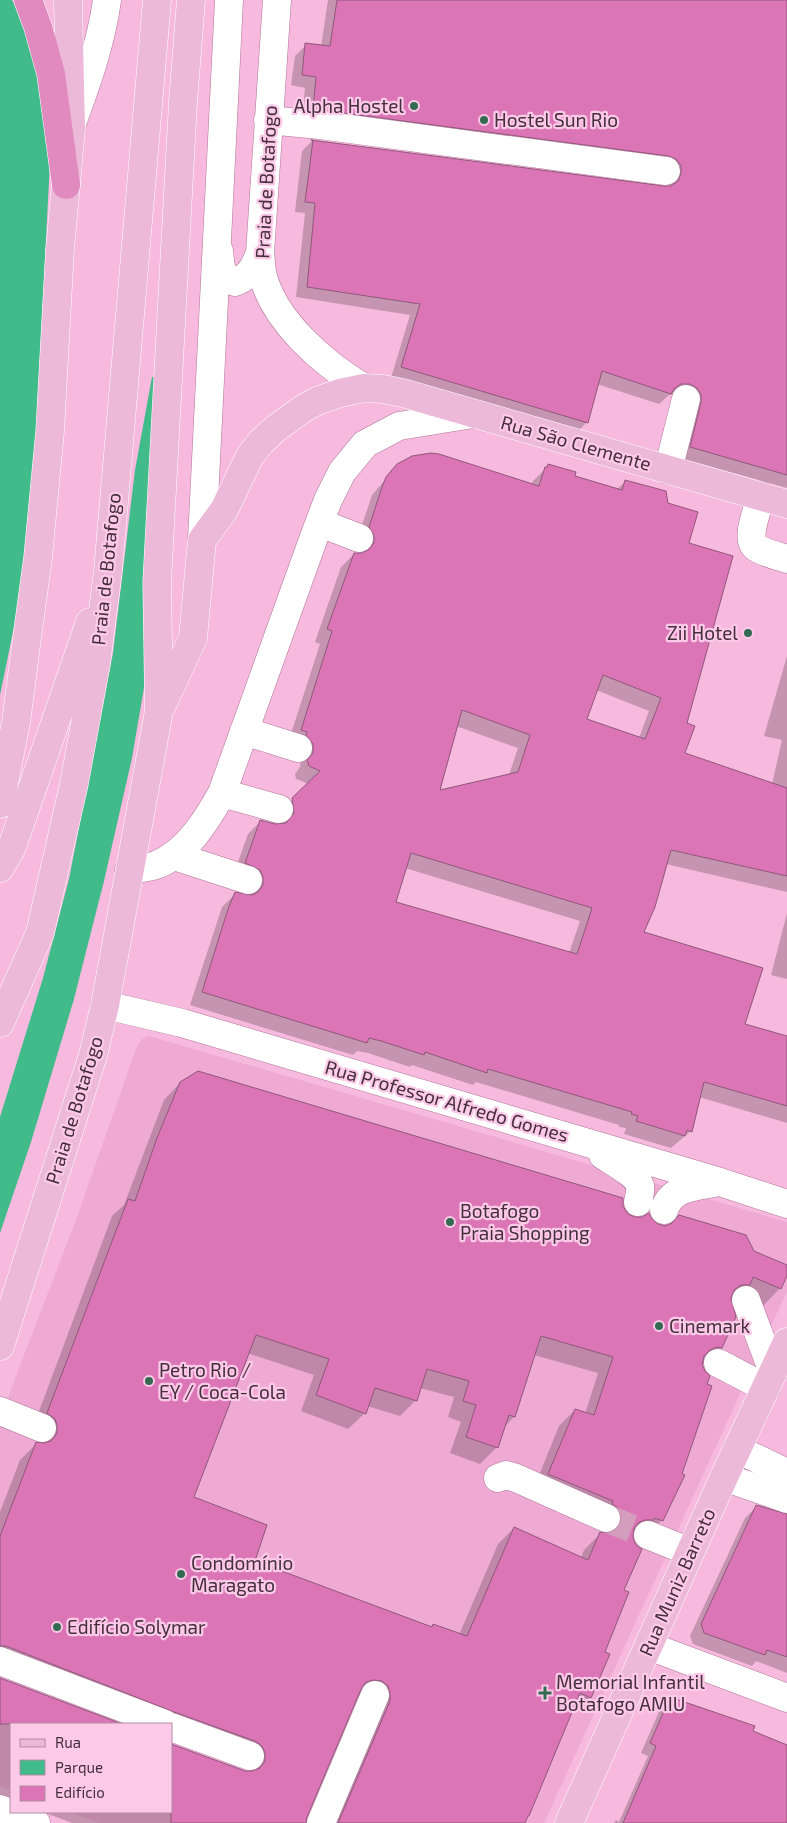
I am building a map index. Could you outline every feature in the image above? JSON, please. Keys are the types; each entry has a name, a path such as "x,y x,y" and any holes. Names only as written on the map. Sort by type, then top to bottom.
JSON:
{"highway":[{"path":"28,0 38,27 51,74 66,185"}],"main road":[{"path":"0,804 16,722 38,557 50,431 71,128 68,0"},
{"name":"Praia de Botafogo","path":"0,1023 40,933 76,775 96,664 108,571 150,102 157,0"},
{"name":"Praia de Botafogo","path":"0,1346 93,1055 106,1005 159,711 157,582 183,102 191,0"},
{"path":"202,540 224,510 250,456 261,442 290,417 317,401 340,393 364,388"},
{"name":"Rua São Clemente","path":"364,388 403,393 787,504"},
{"name":"Praia de Botafogo","path":"159,711 193,638 202,540"},
{"path":"0,868 12,847 108,571"},
{"name":"Rua Muniz Barreto","path":"569,1823 724,1476 787,1342"}],"street":[{"path":"71,128 104,24 107,0"},
{"name":"Praia de Botafogo","path":"202,540 229,0"},
{"name":"Praia de Botafogo","path":"277,0 260,253 262,273 270,295 286,322 325,361 346,378 364,388"},
{"path":"268,120 666,171"},
{"path":"218,244 222,271 226,278 235,282 245,278 253,271 260,253"},
{"path":"668,470 686,399"},
{"path":"129,870 156,865 174,856 210,816 222,793 320,523 342,472 365,444 399,426 472,414"},
{"path":"761,496 750,537 758,549 787,559"},
{"path":"320,523 359,538"},
{"path":"244,731 298,748"},
{"path":"222,793 279,808"},
{"path":"174,856 248,880"},
{"name":"Rua Professor Alfredo Gomes","path":"106,1005 182,1023 720,1182 787,1204"},
{"path":"586,1142 633,1176 640,1188 638,1202"},
{"path":"664,1210 667,1201 673,1194 720,1182"},
{"path":"746,1300 770,1380"},
{"path":"718,1363 770,1380"},
{"path":"0,1411 42,1428"},
{"path":"737,1449 787,1473"},
{"path":"498,1478 506,1476 516,1478 606,1518"},
{"path":"724,1476 787,1499"},
{"path":"648,1535 690,1552"},
{"path":"649,1646 787,1698"},
{"path":"0,1662 162,1723"},
{"path":"321,1823 375,1694"},
{"path":"172,1727 250,1756"},
{"path":"10,1813 36,1823"}],"shaded area":[{"path":"149,1036 787,1222 787,1291 544,1823 99,1823 73,1813 172,1813 172,1723 10,1723 10,1790 0,1786 0,1418 77,1217 137,1046 142,1039"}],"green space":[{"path":"0,0 12,0 14,3 34,53 50,162 34,470 19,603 0,695"},
{"path":"152,377 158,377 151,647 132,758 104,881 74,999 31,1142 0,1233 0,1117 43,978 69,879 113,653 135,470"}],"building":[{"path":"337,0 787,0 787,475 690,447 701,395 697,388 690,384 681,384 671,394 602,371 588,423 401,367 420,304 307,287 315,203 305,202 313,140 671,186 678,181 681,166 676,159 668,156 313,109 316,77 302,75 305,43 330,46"},
{"path":"431,453 439,454 539,486 545,467 548,464 576,472 575,476 622,490 625,480 666,491 668,503 698,512 689,543 733,556 687,723 695,726 685,753 787,788 787,876 671,850 655,907 644,932 763,968 745,1024 787,1036 787,1106 704,1082 692,1132 687,1130 685,1136 636,1121 638,1116 631,1114 632,1112 488,1069 487,1073 425,1052 424,1055 369,1038 367,1043 202,992 235,892 252,895 258,892 263,885 263,877 260,870 245,863 260,820 275,824 286,823 294,813 292,798 320,771 309,766 307,760 313,753 313,744 306,735 307,732 301,730 332,631 327,629 354,553 368,550 374,543 374,535 369,527 386,477 397,464 412,456","holes":["603,675 661,698 645,739 587,719","462,710 530,735 518,772 440,790","411,853 592,908 577,954 396,902"]},
{"path":"198,1071 623,1198 623,1206 628,1214 642,1217 649,1213 658,1224 665,1226 672,1223 679,1215 746,1235 754,1251 787,1265 787,1276 781,1289 753,1277 750,1285 741,1285 734,1290 731,1298 736,1317 722,1348 717,1347 710,1350 704,1356 702,1364 710,1376 707,1384 712,1386 682,1474 685,1475 663,1521 655,1518 654,1520 645,1520 638,1523 634,1529 633,1538 636,1545 642,1549 624,1590 629,1592 605,1652 610,1654 591,1698 580,1693 525,1823 338,1823 390,1701 388,1686 382,1681 374,1680 366,1682 361,1689 306,1823 171,1823 172,1744 245,1771 260,1768 265,1761 265,1753 262,1746 255,1741 174,1712 6,1646 0,1646 0,1536 36,1442 44,1443 51,1441 57,1433 55,1419 47,1413 128,1199 135,1201 157,1138 180,1082","holes":["256,1335 329,1359 316,1395 366,1414 375,1388 417,1401 427,1369 469,1381 463,1401 476,1405 466,1437 498,1448 509,1415 515,1417 541,1336 613,1357 594,1415 575,1409 548,1474 613,1501 612,1504 618,1508 621,1516 620,1525 616,1530 608,1533 600,1532 588,1560 514,1527 467,1636 433,1624 432,1627 255,1561 267,1525 194,1497"]},
{"path":"756,1505 787,1514 787,1657 767,1650 765,1655 704,1633 701,1624"},
{"path":"0,1678 119,1723 10,1723 0,1724"},
{"path":"670,1697 755,1726 753,1731 787,1745 787,1823 623,1823 656,1746 650,1743"}],"tunnel":[{"path":"606,1518 648,1535"}],"place":[{"name":"Alpha Hostel","path":"414,106"},
{"name":"Hostel Sun Rio","path":"484,120"},
{"name":"Zii Hotel","path":"748,633"},
{"name":"Botafogo Praia Shopping","path":"450,1222"},
{"name":"Cinemark","path":"659,1326"},
{"name":"Petro Rio / EY / Coca-Cola","path":"149,1381"},
{"name":"Condomínio Maragato","path":"181,1574"},
{"name":"Edifício Solymar","path":"57,1627"},
{"name":"Memorial Infantil Botafogo AMIU","path":"545,1693"}]}
